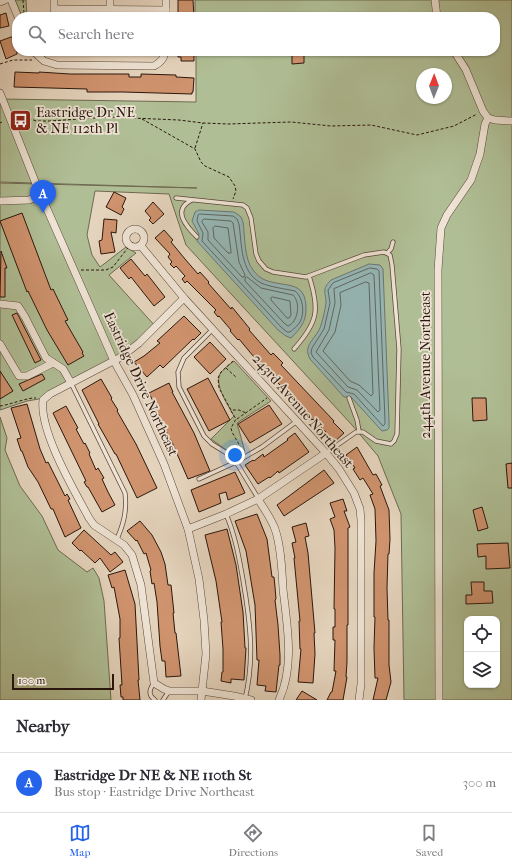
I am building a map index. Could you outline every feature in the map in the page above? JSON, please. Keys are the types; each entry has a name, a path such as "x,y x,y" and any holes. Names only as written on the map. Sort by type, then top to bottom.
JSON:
{"street":[{"path":"0,2 5,0"},
{"path":"11,0 18,12"},
{"path":"54,0 55,12"},
{"path":"110,0 110,9"},
{"path":"166,0 166,12"},
{"path":"435,0 436,12"},
{"path":"55,9 110,9 144,12"},
{"path":"37,56 44,62 57,65 154,66 160,63 164,56"},
{"path":"457,56 466,70 483,111 488,118 495,120 512,120"},
{"name":"Eastridge Drive Northeast","path":"0,93 41,195 114,361 132,395 164,464 188,529 199,580 204,620 206,654 201,700"},
{"name":"244th Avenue Northeast","path":"439,700 439,242 441,228 447,216 471,180 480,154 485,124 488,118"},
{"path":"0,201 29,200 41,195"},
{"name":"243rd Avenue Northeast","path":"130,245 127,241 127,235 131,231 137,230 142,233 144,238 143,243 140,246 184,298 326,453 348,483 358,501 360,509 361,684 359,700"},
{"path":"130,245 136,247 140,246"},
{"path":"184,298 139,343 114,361 40,399 43,414 57,456 89,518 94,525 117,539 132,555 141,585 154,683 164,690 169,691 202,691 247,699"},
{"path":"0,304 18,306 25,316 46,358 63,369 71,383"},
{"path":"0,344 19,376 27,376 53,363"},
{"path":"188,529 258,499 326,453"},
{"path":"258,499 274,528 282,575 288,641 288,660 287,678 279,700"}],"lane":[{"path":"176,198 243,205 252,218 256,254 266,269 300,277 309,276 364,255 384,252 388,253"},
{"path":"193,200 184,205 182,214 185,223 197,237"},
{"path":"388,253 393,242"},
{"path":"326,453 352,433 359,431 376,441 391,444 397,434 399,349 392,265 390,255 388,253"},
{"path":"294,349 308,333 314,317 315,294 309,276"},
{"path":"213,330 184,358 178,372 177,379 182,394 204,436 236,462 258,499"},
{"path":"71,383 125,493 125,518 117,539"},
{"path":"348,398 357,420 359,431"},
{"path":"199,479 236,462 262,447 297,421"},
{"path":"226,514 232,528 238,550 246,596 251,640 251,670 247,699"},
{"path":"154,683 150,690 150,694 155,700"},
{"path":"163,700 169,691"}],"path":[{"path":"21,12 23,0"},
{"path":"0,64 13,60 34,60"},
{"path":"19,116 24,116 36,121 108,117 228,124 291,122 331,126 371,125 417,135 454,126 483,111"},
{"path":"141,118 195,149 201,162 205,166 229,177 235,186 236,191 232,203"},
{"path":"195,149 203,123"},
{"path":"80,270 106,270 113,267 130,245"},
{"path":"234,361 219,375 218,384 236,419"},
{"path":"226,368 237,378"},
{"path":"0,406 10,405 31,397 40,399"},
{"path":"238,457 240,446 231,428 236,419 268,398"},
{"path":"231,410 239,410 246,413"}],"green space":[{"path":"15,0 26,0 27,12 20,12"},
{"path":"195,0 512,0 512,700 404,700 401,514 378,456 352,425 186,245 169,194 95,191 87,235 92,255 100,267 126,247 136,253 109,275 156,327 139,343 45,398 27,401 0,410 0,183 197,188 0,182 0,99 196,102 196,56 500,56 500,12 195,12"},
{"path":"234,361 271,401 237,423 245,452 236,457 211,439 234,416 220,390 219,379 223,370"},
{"path":"0,417 7,438 5,450 20,486 42,516 58,550 87,572 93,568 99,578 104,601 111,700 0,700"}],"water":[{"path":"199,210 234,212 241,217 243,222 246,254 254,271 265,280 293,286 302,293 305,299 305,318 300,328 291,338 278,330 197,241 199,234 192,221 195,212"},
{"path":"369,264 380,265 383,269 389,428 382,431 351,397 344,397 310,359 308,354 309,345 319,330 325,312 325,289 328,283 331,280"}],"building":[{"path":"178,0 193,0 194,12 178,12"},
{"path":"6,13 9,26 0,28 0,15"},
{"path":"12,37 13,56 6,59 0,41"},
{"path":"194,56 194,61 181,61 181,57 178,57"},
{"path":"292,56 304,56 304,63 292,64"},
{"path":"15,72 129,74 129,77 141,77 141,74 176,75 176,77 194,78 193,92 192,94 87,92 87,89 14,87"},
{"path":"114,192 126,198 122,207 124,209 121,215 106,207"},
{"path":"153,202 164,214 153,224 149,220 151,218 145,211"},
{"path":"22,213 51,290 53,289 68,320 65,321 83,352 82,353 84,356 68,365 47,330 28,291 27,292 0,221"},
{"path":"104,219 117,220 116,233 111,232 115,252 101,254 99,241 102,240"},
{"path":"164,230 173,240 171,242 198,274 200,272 231,309 232,307 250,329 249,330 271,355 273,353 283,363 281,365 344,433 333,443 324,434 326,432 313,419 312,420 272,377 273,375 259,363 239,339 238,340 230,331 231,330 214,312 216,310 187,281 185,283 182,279 185,276 176,266 174,268 170,264 172,262 168,257 170,254 155,238"},
{"path":"1,251 7,268 5,268 5,297 0,297"},
{"path":"131,259 145,276 147,274 165,297 154,306 131,277 129,279 120,268"},
{"path":"17,313 41,360 35,363 12,315"},
{"path":"184,316 201,333 163,368 160,365 147,377 134,362 160,343 157,341"},
{"path":"210,342 226,359 210,374 194,357"},
{"path":"0,371 13,391 0,399"},
{"path":"42,374 45,379 23,391 19,384"},
{"path":"208,378 230,420 209,431 187,389"},
{"path":"101,379 136,444 157,488 137,498 116,454 98,424 82,390"},
{"path":"169,383 172,392 194,433 210,471 188,479 171,440 153,406 155,405 149,393"},
{"path":"472,398 486,398 487,420 473,421"},
{"path":"27,404 40,449 46,463 48,462 65,496 67,494 70,499 68,500 81,528 65,537 53,509 51,509 38,482 28,467 17,439 21,438 11,408"},
{"path":"269,405 282,424 250,443 238,424"},
{"path":"66,406 78,428 76,429 90,453 89,454 96,470 98,468 104,478 102,479 115,505 102,512 84,482 86,481 53,413"},
{"path":"295,433 309,452 279,473 278,471 270,478 269,477 258,484 245,465 253,460 254,461 263,454 264,457 288,440 287,439"},
{"path":"357,447 373,475 376,474 382,485 380,486 389,510 390,539 387,588 389,665 391,682 386,700 373,700 378,678 375,678 374,648 374,573 376,541 375,509 370,495 373,494 363,478 360,480 353,469 355,468 346,455"},
{"path":"512,463 512,488 508,488 506,464"},
{"path":"324,470 334,483 284,516 277,505"},
{"path":"235,472 245,493 228,500 226,492 219,494 221,503 199,512 191,490"},
{"path":"343,499 347,511 344,511 350,527 348,528 347,677 343,700 327,700 332,692 336,671 334,671 335,640 333,640 333,627 335,627 335,548 334,530 330,519 335,517 330,503"},
{"path":"482,507 488,528 478,531 473,510"},
{"path":"257,514 267,539 272,577 274,577 280,655 276,692 265,691 266,686 257,685 259,660 257,660 255,605 246,551 235,521"},
{"path":"140,521 152,535 161,552 165,564 168,585 171,585 175,633 181,676 166,677 165,661 162,661 157,602 154,583 152,584 151,570 146,553 144,554 137,540 136,541 127,531"},
{"path":"306,523 309,536 305,537 308,553 315,633 313,683 298,682 301,649 300,621 295,558 292,543 296,542 292,527"},
{"path":"227,529 236,565 243,612 246,648 244,680 231,679 231,683 221,681 223,672 222,622 216,581 205,535"},
{"path":"84,530 111,555 115,552 123,562 110,572 100,558 95,563 81,550 80,551 72,543"},
{"path":"508,543 510,568 486,569 486,556 478,557 477,544"},
{"path":"125,570 135,604 140,700 123,700 123,697 121,697 120,685 122,685 119,638 120,619 114,587 112,588 108,575"},
{"path":"471,582 484,582 484,591 492,591 493,603 466,604 466,595 472,595"},
{"path":"302,691 317,700 296,700"}],"place":[{"name":"Eastridge Dr NE & NE 112th Pl","path":"21,120"},
{"name":"Eastridge Dr NE & NE 110th St","path":"43,213"}]}
